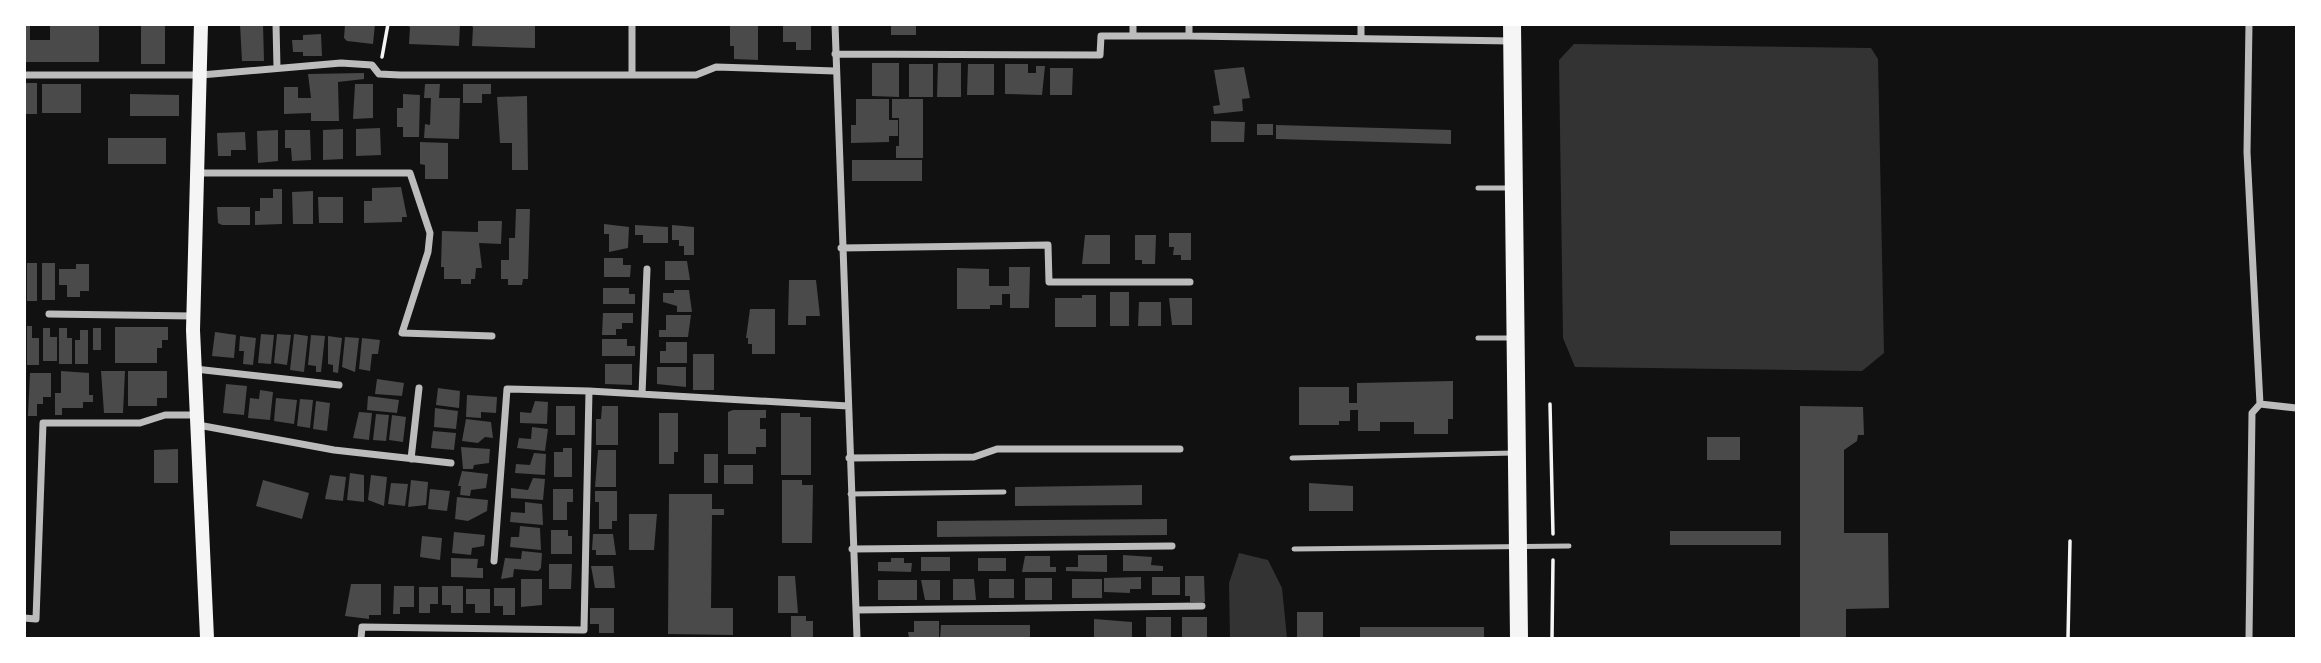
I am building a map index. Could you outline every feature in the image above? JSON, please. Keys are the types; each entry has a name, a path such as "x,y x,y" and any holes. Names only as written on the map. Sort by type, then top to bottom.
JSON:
{"main road":[{"path":"201,24 194,316 207,639"},
{"path":"1512,33 1519,639"}],"street":[{"path":"276,24 277,68"},
{"path":"632,24 632,75"},
{"path":"835,24 857,639"},
{"path":"1133,24 1133,36"},
{"path":"1189,24 1189,36"},
{"path":"1361,24 1361,37"},
{"path":"2249,24 2247,152 2260,404 2252,413 2249,639"},
{"path":"835,54 1100,55 1101,36 1361,37 1512,33"},
{"path":"24,75 201,75 341,62 372,65 379,74 696,75 716,67 835,71"},
{"path":"199,173 410,173 429,233 428,252 402,333 492,336"},
{"path":"841,248 1048,245 1049,282 1190,282"},
{"path":"642,394 647,269"},
{"path":"48,314 194,316"},
{"path":"195,369 339,385"},
{"path":"411,459 419,387"},
{"path":"494,561 507,389 589,391 848,407"},
{"path":"361,639 362,627 584,630 589,391"},
{"path":"2260,404 2297,408"},
{"path":"24,618 36,618 43,423 140,423 165,415 334,450 451,463"},
{"path":"849,458 974,457 997,449 1180,449"},
{"path":"852,549 1172,546"},
{"path":"856,610 1202,606"}],"lane":[{"path":"1478,188 1514,188"},
{"path":"1478,338 1516,338"},
{"path":"1292,458 1517,453"},
{"path":"850,494 1004,492"},
{"path":"1294,549 1569,546"}],"path":[{"path":"379,74 388,24"},
{"path":"1550,404 1552,639"},
{"path":"2068,639 2070,541"}],"shaded area":[{"path":"1574,44 1871,48 1878,59 1884,353 1862,371 1575,367 1563,338 1559,60"},
{"path":"1239,553 1268,560 1282,588 1287,638 1230,638 1229,583"}],"building":[{"path":"24,24 30,24 30,40 50,40 50,24 99,24 99,62 24,62"},
{"path":"141,24 165,24 165,64 141,64"},
{"path":"240,24 263,24 264,61 242,61"},
{"path":"345,24 375,24 373,44 347,41 344,38"},
{"path":"404,24 460,24 459,46 409,44 410,27"},
{"path":"469,24 535,24 535,48 472,46 473,27"},
{"path":"730,24 758,24 758,60 734,59 734,46 730,46"},
{"path":"783,24 811,24 811,50 796,50 796,42 783,42"},
{"path":"891,24 916,24 916,35 891,35"},
{"path":"321,34 322,56 303,56 303,52 293,52 292,40 303,40 303,35"},
{"path":"872,63 899,63 899,97 872,96"},
{"path":"938,63 961,63 961,97 937,97"},
{"path":"909,64 933,64 933,97 909,97"},
{"path":"968,64 994,64 994,95 967,95"},
{"path":"1005,64 1028,64 1028,73 1036,73 1036,66 1045,66 1042,95 1005,94"},
{"path":"1244,67 1250,98 1242,99 1243,111 1214,114 1213,106 1220,105 1214,70"},
{"path":"1050,68 1073,68 1072,95 1050,95"},
{"path":"364,73 364,79 338,82 339,121 311,121 311,113 284,114 284,87 298,87 298,98 311,98 308,74"},
{"path":"24,83 37,83 37,114 24,114"},
{"path":"42,84 81,84 81,113 42,113"},
{"path":"355,84 373,84 373,118 353,119"},
{"path":"425,84 440,84 439,98 460,98 459,139 424,138 425,124 430,125 431,98 424,98"},
{"path":"463,84 491,84 491,94 482,94 482,103 463,103"},
{"path":"130,94 179,95 179,116 130,116"},
{"path":"403,94 420,95 419,137 403,137 403,127 397,127 397,108 403,108"},
{"path":"527,96 528,170 512,170 512,143 500,143 497,97"},
{"path":"856,99 889,99 889,120 898,120 898,136 889,136 889,142 851,143 851,125 856,125"},
{"path":"892,99 923,99 923,158 896,158 899,118 892,118"},
{"path":"1211,121 1245,122 1244,142 1211,142"},
{"path":"1257,124 1273,124 1273,135 1257,135"},
{"path":"1276,125 1451,130 1451,144 1276,139"},
{"path":"380,128 381,155 356,156 356,129"},
{"path":"343,129 343,159 323,160 323,130"},
{"path":"278,130 278,161 258,163 257,131"},
{"path":"285,130 310,130 311,160 292,161 291,148 285,148"},
{"path":"245,132 246,150 231,150 231,156 218,156 217,133"},
{"path":"108,138 166,138 166,164 108,164"},
{"path":"420,142 448,143 448,179 425,179 425,165 420,164"},
{"path":"852,160 922,160 922,181 852,181"},
{"path":"401,187 407,217 402,217 402,222 364,223 364,201 372,201 372,188"},
{"path":"273,189 282,189 282,224 255,225 255,211 260,211 260,198 273,198"},
{"path":"313,191 313,224 293,224 292,192"},
{"path":"318,197 343,197 343,223 319,223"},
{"path":"217,207 250,207 250,225 218,223"},
{"path":"516,209 530,209 528,279 523,279 522,285 508,285 508,279 501,279 501,260 509,260 509,238 515,238"},
{"path":"478,221 502,221 501,244 479,243 482,268 476,268 475,279 471,279 471,284 461,284 461,279 444,279 444,267 441,267 442,231 478,232"},
{"path":"604,224 629,227 628,248 609,252 609,234 604,234"},
{"path":"635,225 668,227 668,243 643,243 643,235 635,235"},
{"path":"672,225 694,227 694,255 684,255 684,246 679,246 679,240 672,240"},
{"path":"1169,233 1191,233 1191,260 1181,260 1181,255 1173,255 1174,247 1169,247"},
{"path":"1085,235 1110,235 1110,264 1082,264"},
{"path":"1135,235 1156,235 1155,264 1142,264 1142,260 1135,260"},
{"path":"604,258 623,258 623,265 631,265 630,277 604,277"},
{"path":"665,261 687,261 690,280 665,280"},
{"path":"27,263 37,263 37,301 27,301"},
{"path":"42,263 55,263 55,300 42,300"},
{"path":"76,264 89,264 89,291 80,291 80,297 67,297 67,285 59,285 59,269 76,269"},
{"path":"1009,267 1030,267 1029,308 1010,308 1010,294 1002,294 1002,305 990,305 990,309 957,309 957,268 989,269 989,286 1009,286"},
{"path":"789,280 816,280 820,316 806,316 806,325 788,325"},
{"path":"603,288 629,288 629,294 635,294 635,304 603,304"},
{"path":"674,290 689,290 692,312 677,312 677,306 663,302 663,293 674,293"},
{"path":"1110,292 1129,292 1129,326 1110,326"},
{"path":"1082,295 1096,295 1096,327 1055,327 1055,298 1082,298"},
{"path":"1169,298 1192,298 1192,325 1172,325"},
{"path":"1139,302 1161,302 1161,326 1138,326"},
{"path":"750,309 775,309 775,354 752,354 752,344 748,344 746,338"},
{"path":"603,313 633,313 633,323 622,323 622,329 616,329 616,335 602,335"},
{"path":"666,315 691,315 688,337 659,337 659,330 666,330"},
{"path":"27,326 32,326 32,338 39,338 39,365 27,365"},
{"path":"115,327 168,327 168,340 162,340 162,348 157,348 157,363 115,363"},
{"path":"43,328 50,328 50,337 57,337 57,361 43,361"},
{"path":"59,328 67,328 67,338 72,338 72,364 59,364"},
{"path":"93,328 101,328 101,350 93,350"},
{"path":"80,330 88,330 88,364 75,364 75,340 80,340"},
{"path":"215,332 236,335 234,358 212,356"},
{"path":"261,334 274,335 271,364 258,363"},
{"path":"277,334 291,335 287,365 274,363"},
{"path":"294,334 308,336 304,372 290,370"},
{"path":"311,335 325,336 321,372 316,372 316,366 308,365"},
{"path":"240,336 256,338 253,365 243,364 244,351 239,351"},
{"path":"328,336 342,338 338,373 333,372 333,365 328,364"},
{"path":"345,337 359,338 355,372 342,367"},
{"path":"362,338 380,340 378,354 372,354 370,371 359,369"},
{"path":"602,339 627,339 627,346 635,346 635,356 602,356"},
{"path":"666,342 687,342 687,363 660,363 660,351 666,351"},
{"path":"693,354 714,354 714,390 693,390"},
{"path":"605,364 632,364 632,385 605,384"},
{"path":"657,367 686,367 686,387 657,384"},
{"path":"61,371 89,373 89,395 93,395 93,402 83,402 83,408 62,408 62,415 55,415 55,393 61,393"},
{"path":"101,371 125,371 123,413 104,413"},
{"path":"128,371 167,371 167,398 157,398 157,406 128,406"},
{"path":"30,373 51,373 51,397 43,397 43,404 37,404 37,416 28,416"},
{"path":"377,379 404,383 402,396 375,394"},
{"path":"1453,381 1453,419 1448,419 1448,434 1414,434 1414,422 1380,422 1380,431 1358,431 1358,410 1350,410 1350,421 1339,421 1339,425 1299,425 1299,387 1349,387 1349,403 1357,403 1357,383"},
{"path":"226,384 247,386 244,415 223,413"},
{"path":"438,388 460,391 459,408 436,405"},
{"path":"260,390 273,392 270,420 248,418 250,398 259,399"},
{"path":"467,395 497,397 496,413 481,412 481,418 466,417"},
{"path":"368,396 399,400 397,413 367,410"},
{"path":"276,398 297,400 294,424 274,421"},
{"path":"300,399 313,400 310,428 297,426"},
{"path":"316,401 330,403 327,431 313,429"},
{"path":"535,401 548,402 547,424 520,423 520,412 531,413"},
{"path":"556,406 575,406 575,435 556,435"},
{"path":"602,406 618,406 618,445 596,445 596,419 601,419"},
{"path":"1800,406 1863,407 1864,435 1858,435 1857,441 1844,450 1844,533 1888,533 1889,608 1846,609 1846,638 1800,638"},
{"path":"435,408 458,411 456,429 434,427"},
{"path":"766,410 766,418 760,418 760,429 766,429 766,447 756,447 756,454 728,454 728,412"},
{"path":"359,412 372,413 369,440 353,438"},
{"path":"659,413 678,413 678,452 674,452 674,464 659,464"},
{"path":"781,413 800,413 800,417 811,417 811,475 781,475"},
{"path":"376,414 389,415 386,441 373,440"},
{"path":"392,415 406,417 403,442 389,440"},
{"path":"466,419 491,422 493,438 485,437 478,443 462,441"},
{"path":"532,427 548,429 545,451 517,448 519,438 531,439"},
{"path":"433,431 456,433 454,450 431,448"},
{"path":"1707,437 1740,437 1740,460 1707,460"},
{"path":"461,447 490,449 489,463 474,465 473,469 463,469"},
{"path":"563,448 572,448 572,477 554,477 554,452 563,452"},
{"path":"178,449 178,483 154,483 154,450"},
{"path":"598,450 616,450 616,487 595,487"},
{"path":"534,453 546,454 545,475 515,473 516,464 530,465"},
{"path":"704,454 718,454 718,483 704,483"},
{"path":"724,465 753,465 753,484 724,484"},
{"path":"462,471 488,474 486,488 471,490 470,496 460,495 461,486 458,486"},
{"path":"350,473 364,475 364,502 347,500"},
{"path":"330,475 346,477 343,501 325,499"},
{"path":"371,475 387,477 384,506 368,500"},
{"path":"533,478 545,479 543,500 511,498 511,488 528,490"},
{"path":"263,480 309,493 302,519 256,506"},
{"path":"411,480 428,482 426,505 408,507"},
{"path":"782,480 802,480 802,485 813,485 812,543 782,543"},
{"path":"391,483 408,484 405,506 388,504"},
{"path":"1309,483 1353,486 1353,511 1309,511"},
{"path":"1142,485 1142,505 1015,506 1015,487"},
{"path":"430,489 450,491 447,511 428,509"},
{"path":"553,489 573,489 573,502 567,502 567,520 553,520"},
{"path":"595,491 617,491 617,521 612,521 612,529 599,529 599,502 595,502"},
{"path":"669,494 712,494 712,509 724,509 724,515 712,515 711,608 733,608 733,635 668,634"},
{"path":"457,497 488,500 487,511 468,521 455,519"},
{"path":"525,502 542,504 543,525 510,522 511,512 525,513"},
{"path":"629,514 657,514 654,550 629,550"},
{"path":"1167,519 1167,535 937,537 937,521"},
{"path":"520,526 540,528 541,550 510,547 511,537 519,537"},
{"path":"551,530 568,530 568,536 572,536 572,554 551,554"},
{"path":"1670,531 1781,531 1781,545 1670,545"},
{"path":"454,532 485,535 484,546 472,548 471,555 452,553"},
{"path":"593,534 613,534 616,555 596,555 596,550 592,550"},
{"path":"422,536 442,538 440,560 420,557"},
{"path":"522,551 542,553 541,568 538,571 514,569 513,577 501,579 505,558 521,559"},
{"path":"1078,555 1107,555 1107,572 1066,571 1066,567 1078,567"},
{"path":"1123,555 1152,557 1151,565 1163,566 1163,571 1123,571"},
{"path":"1025,556 1050,556 1050,567 1056,567 1056,572 1022,572"},
{"path":"921,557 950,557 950,571 921,571"},
{"path":"451,558 478,559 477,568 483,568 483,578 451,577"},
{"path":"891,558 904,558 904,563 912,563 911,572 878,571 878,562 891,562"},
{"path":"978,558 1006,558 1006,571 978,571"},
{"path":"549,564 572,564 571,589 549,589"},
{"path":"591,566 613,566 615,588 595,588"},
{"path":"778,576 795,576 798,613 778,613"},
{"path":"1185,576 1204,576 1205,602 1190,602 1190,596 1185,596"},
{"path":"1141,577 1141,589 1130,589 1130,593 1104,592 1104,578"},
{"path":"1152,577 1180,577 1180,595 1152,595"},
{"path":"1025,578 1052,578 1052,600 1025,600"},
{"path":"521,579 542,579 542,605 521,607"},
{"path":"953,579 974,579 976,600 953,600"},
{"path":"989,579 1014,579 1014,598 989,598"},
{"path":"1072,579 1102,579 1102,598 1072,598"},
{"path":"878,580 917,580 917,600 878,600"},
{"path":"921,580 940,580 940,600 925,600"},
{"path":"351,584 381,584 381,615 369,615 369,619 345,616"},
{"path":"394,586 414,586 414,607 400,607 400,614 393,614"},
{"path":"442,586 463,586 463,613 451,613 451,605 442,605"},
{"path":"419,587 438,587 438,604 430,604 430,613 419,613"},
{"path":"494,588 515,588 515,615 503,615 503,606 494,606"},
{"path":"466,589 490,589 490,613 475,613 475,604 466,604"},
{"path":"590,608 614,608 614,633 599,633 599,624 590,624"},
{"path":"1297,612 1323,612 1323,638 1297,638"},
{"path":"791,616 806,616 806,621 813,621 813,638 791,638"},
{"path":"1146,617 1171,617 1171,638 1146,638"},
{"path":"1182,617 1207,617 1207,638 1182,638"},
{"path":"1094,619 1132,622 1132,638 1094,638"},
{"path":"914,621 939,621 939,638 909,638 908,632 914,632"},
{"path":"941,625 1030,625 1030,638 940,638"},
{"path":"1360,627 1484,627 1484,638 1360,638"}]}
